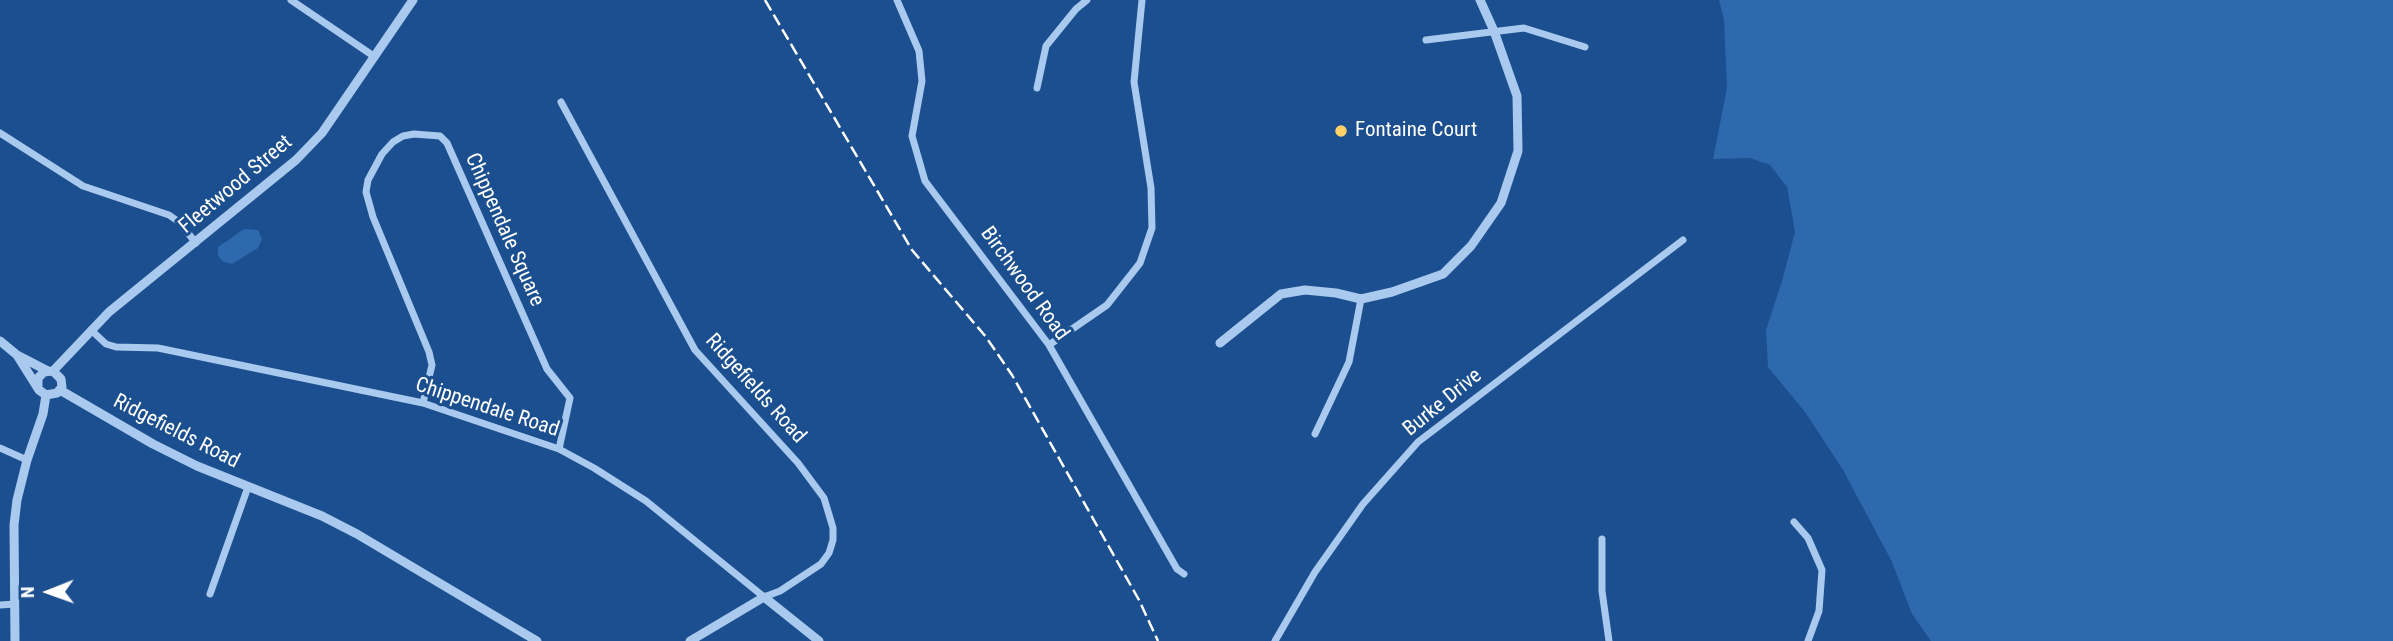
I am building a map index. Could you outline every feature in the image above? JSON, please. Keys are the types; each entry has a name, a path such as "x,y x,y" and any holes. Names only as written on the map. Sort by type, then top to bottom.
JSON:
{"street":[{"path":"290,0 375,57"},
{"name":"Fleetwood Street","path":"51,371 109,312 296,160 322,133 413,0"},
{"name":"Birchwood Road","path":"897,0 919,51 922,82 912,136 925,181 1049,345 1177,569 1184,574"},
{"path":"1037,88 1046,46 1076,9 1087,0"},
{"path":"1049,345 1107,305 1140,262 1152,229 1152,188 1134,82 1142,0"},
{"path":"1220,343 1281,294 1305,290 1361,299 1392,292 1443,274 1471,246 1502,203 1518,151 1517,96 1480,0"},
{"path":"1426,40 1524,28 1585,47"},
{"name":"Ridgefields Road","path":"561,102 695,350 798,463 828,506 833,540 821,564 780,592 764,597 690,641"},
{"path":"0,133 83,186 169,215 179,222 196,243"},
{"name":"Chippendale Square","path":"423,403 432,365 429,352 373,217 366,192 368,180 382,154 393,142 414,134 440,136 447,142 547,369 570,398 559,449"},
{"name":"Burke Drive","path":"1275,641 1315,572 1363,504 1418,442 1683,240"},
{"path":"1315,434 1349,362 1361,299"},
{"name":"Chippendale Road","path":"91,330 106,344 158,348 423,403 559,449 646,501 819,641"},
{"path":"0,341 17,355 51,371 61,379 60,390 54,395 46,395 17,355"},
{"path":"38,386 41,374 51,371"},
{"name":"Ridgefields Road","path":"60,390 153,444 248,487 322,516 357,534 537,641"},
{"path":"15,641 14,526 17,500 43,414 46,395"},
{"path":"0,448 27,460"},
{"path":"210,594 248,487"},
{"path":"1794,522 1808,538 1822,570 1819,611 1808,641"},
{"path":"1602,539 1602,591 1609,641"},
{"path":"0,604 15,604"}],"shaded area":[{"path":"1719,0 2393,0 2393,641 1931,641 1912,614 1892,562 1843,470 1805,412 1768,367 1766,330 1795,232 1787,187 1770,165 1750,158 1713,159 1727,88 1724,20"},
{"path":"244,229 258,230 262,239 258,248 232,264 222,261 218,255 218,247"}],"railway":[{"path":"765,0 912,250 986,337 1012,375 1139,600 1158,641"}],"place":[{"name":"Fontaine Court","path":"1341,131"}]}
